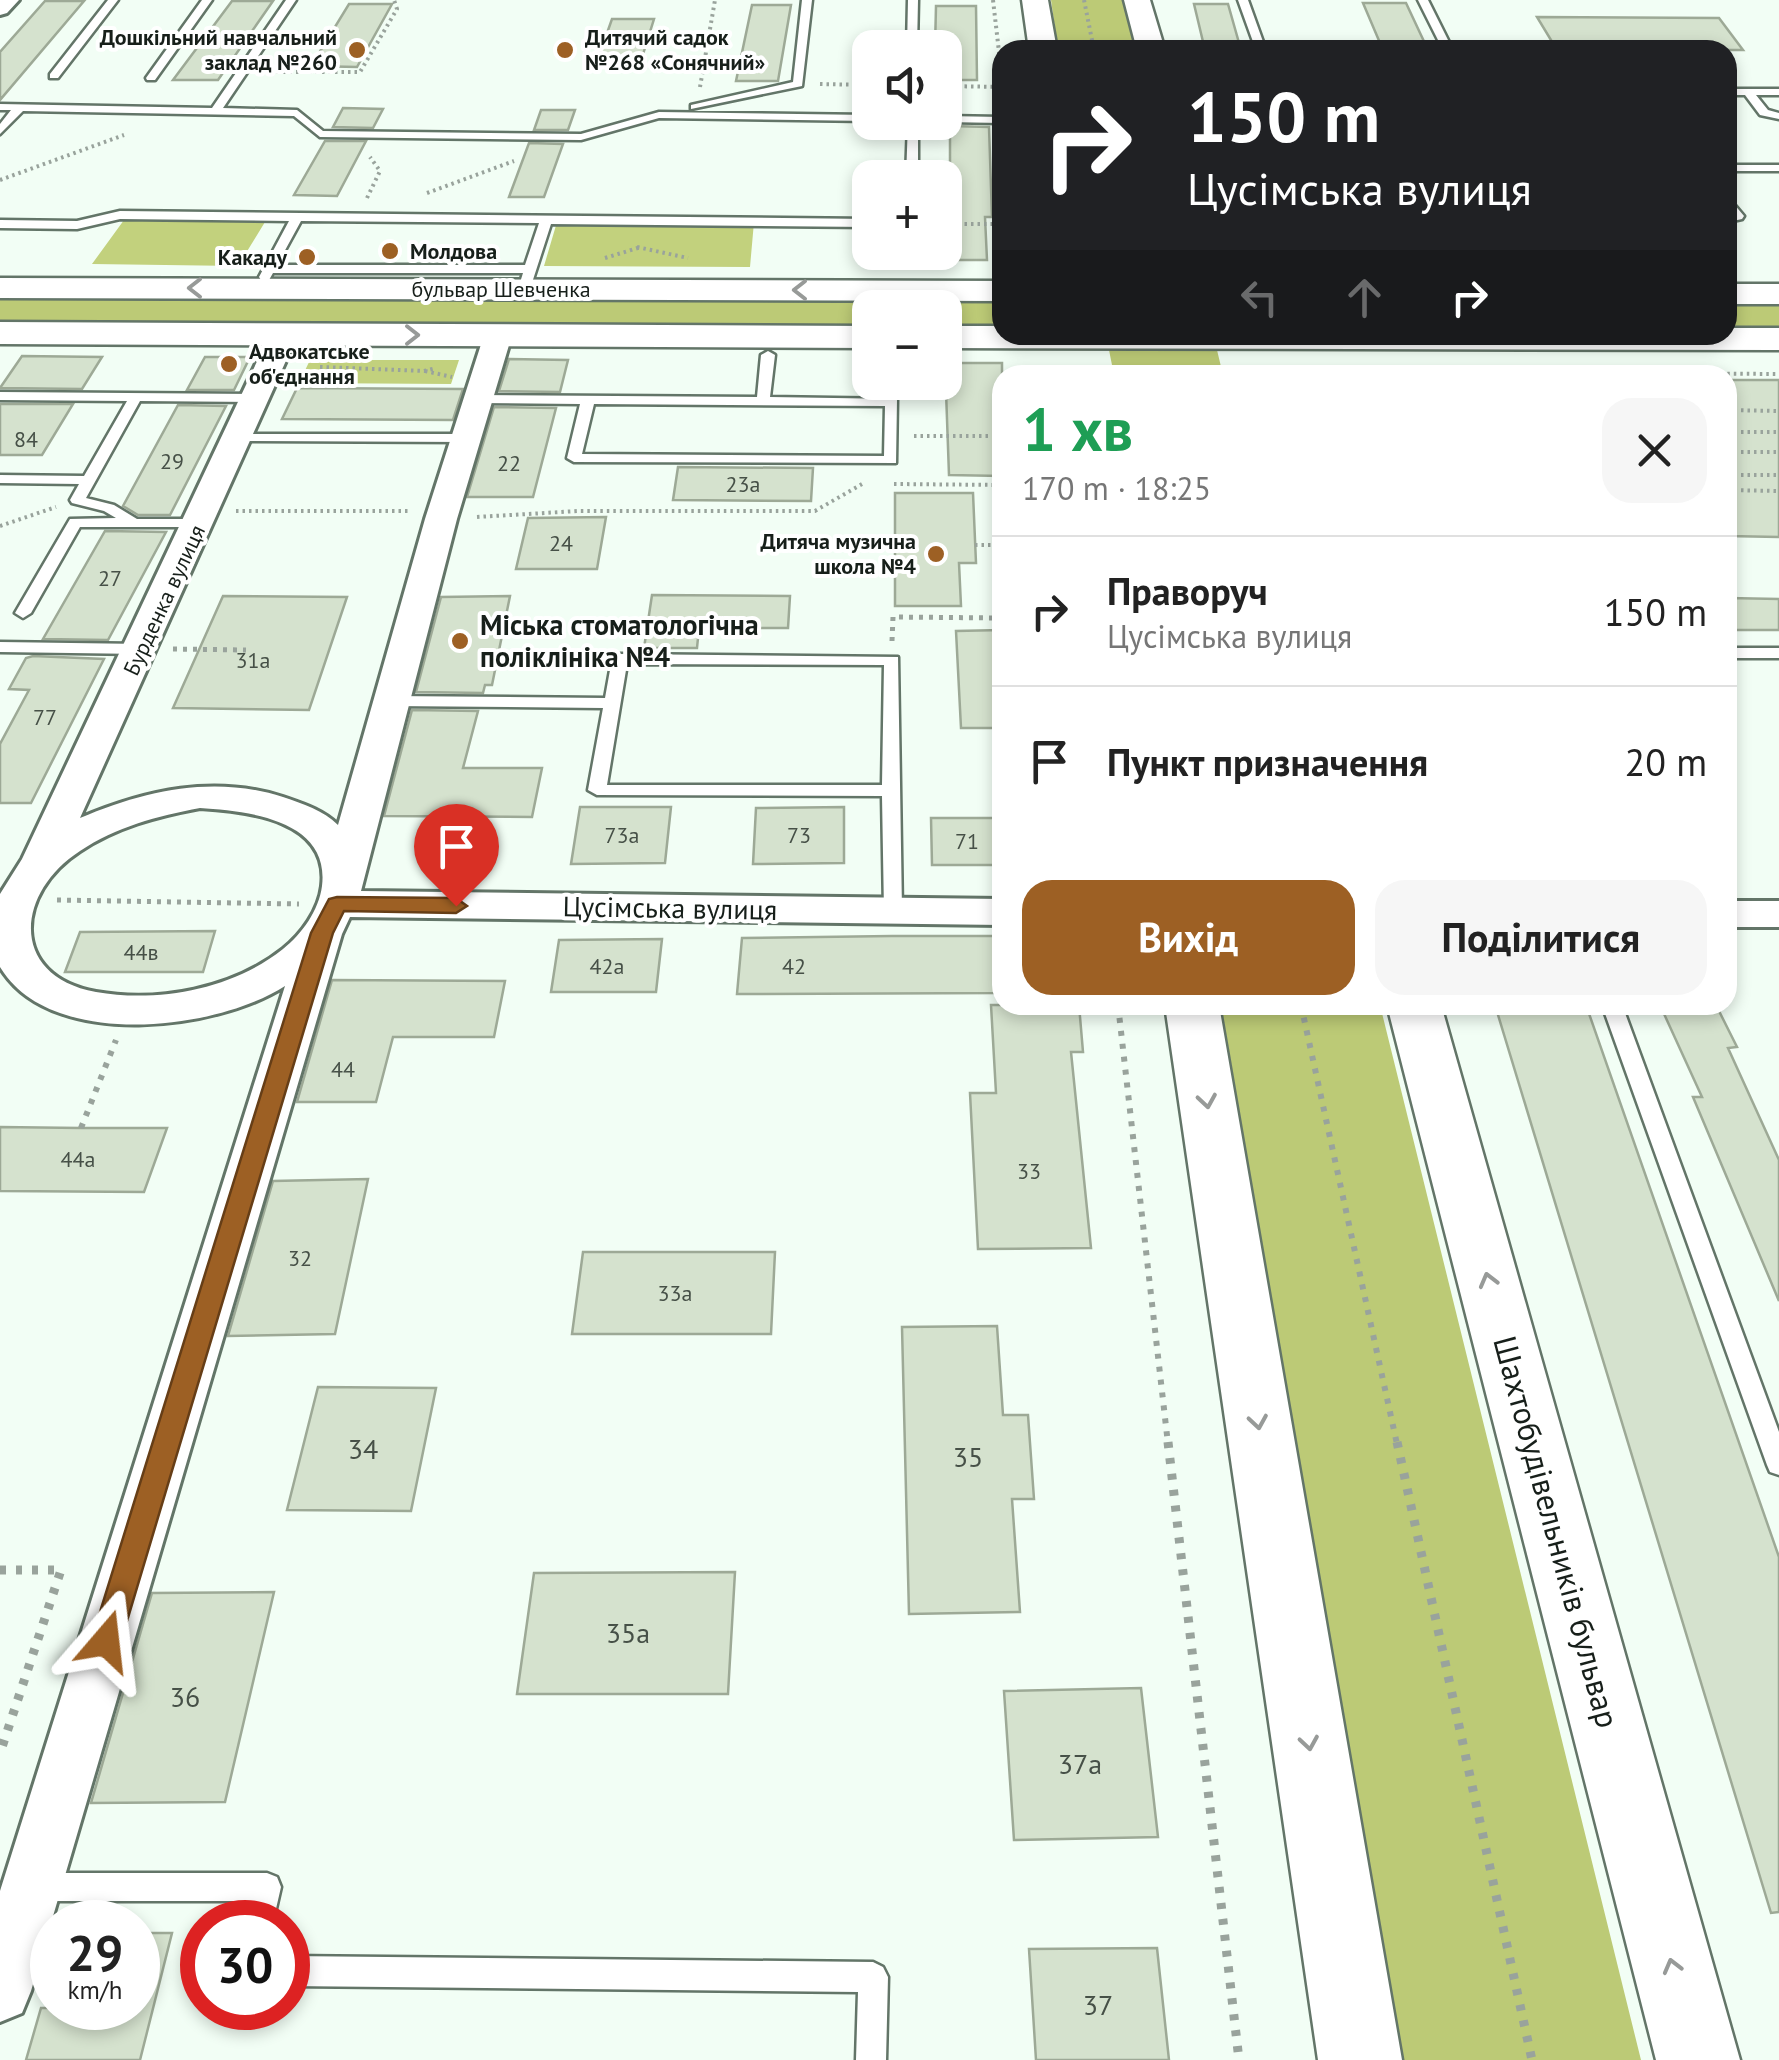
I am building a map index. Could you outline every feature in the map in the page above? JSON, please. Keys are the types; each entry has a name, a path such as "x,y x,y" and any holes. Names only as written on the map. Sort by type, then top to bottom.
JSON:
{"main road":[{"path":"1035,0 1041,40"},
{"path":"1138,0 1148,40"},
{"name":"бульвар Шевченка","path":"0,288 264,279 527,279 992,291"},
{"path":"1737,294 1779,294"},
{"name":"бульвар Шевченка","path":"2,336 852,337"},
{"path":"962,337 992,337"},
{"path":"1737,340 1779,340"},
{"path":"1194,1015 1360,2060"},
{"name":"Шахтобудівельників бульвар","path":"1417,1015 1698,2060"}],"street":[{"path":"0,9 9,0"},
{"name":"Бурденка вулиця","path":"40,864 284,334"},
{"path":"0,1991 334,903 442,515 498,335"},
{"path":"231,796 262,800 304,816 326,833 337,848 334,903 284,967 242,989 170,1008 127,1011 93,1007 46,990 22,969 12,950 6,917 40,864 66,842 98,824 150,804 231,796"},
{"name":"Цусімська вулиця","path":"334,903 992,912"},
{"path":"1737,914 1779,914"}],"lane":[{"path":"54,76 113,0"},
{"path":"150,78 207,0"},
{"path":"216,110 291,0"},
{"path":"0,107 297,113 320,134 581,137 798,84 807,0"},
{"path":"912,30 913,0"},
{"path":"1243,0 1258,40"},
{"path":"1423,0 1443,40"},
{"path":"1737,92 1779,92"},
{"path":"1748,92 1764,113 1779,116"},
{"path":"0,131 20,107"},
{"path":"659,115 852,118"},
{"path":"962,119 992,120"},
{"path":"1737,168 1779,168"},
{"path":"0,224 77,224 120,215 852,223"},
{"path":"264,279 298,217"},
{"path":"527,279 546,220"},
{"path":"762,401 768,354"},
{"path":"0,396 255,398"},
{"path":"134,523 109,508 77,500 136,397"},
{"path":"478,398 892,402 891,460 574,458 588,400"},
{"path":"237,438 466,438"},
{"path":"0,479 89,480"},
{"path":"22,613 75,522 134,523 202,517"},
{"path":"0,647 142,649"},
{"path":"1737,653 1779,653"},
{"path":"891,791 597,790 620,658 892,660 893,910"},
{"path":"392,701 612,702"},
{"path":"1616,1015 1779,1465"},
{"path":"31,1887 267,1887 264,1900"},
{"path":"310,1971 872,1977 871,2060"}],"path":[{"path":"242,72 360,72 397,10 394,0"},
{"path":"696,107 715,0"},
{"path":"993,0 998,40"},
{"path":"1084,0 1092,40"},
{"path":"798,84 852,85"},
{"path":"962,86 992,87"},
{"path":"0,180 191,110"},
{"path":"320,134 373,158 380,170 358,218"},
{"path":"358,218 581,137"},
{"path":"962,224 992,224"},
{"path":"1737,410 1779,410"},
{"path":"1737,432 1779,432"},
{"path":"891,436 992,436"},
{"path":"1737,452 1779,452"},
{"path":"1737,475 1779,475"},
{"path":"202,517 816,512 860,484 992,485"},
{"path":"1737,490 1779,491"},
{"path":"0,526 77,500"},
{"path":"975,544 992,545"},
{"path":"892,660 893,617 992,618"},
{"path":"142,649 246,650"},
{"path":"6,917 334,903"},
{"path":"1119,1015 1239,2060"},
{"path":"1304,1015 1532,2060"},
{"path":"81,1128 121,1030"},
{"path":"0,1570 61,1570 0,1752"}],"green space":[{"path":"1051,0 1128,0 1138,40 1057,40"},
{"path":"124,220 265,222 238,266 92,264"},
{"path":"557,222 754,222 750,267 544,266"},
{"path":"0,295 852,298 852,329 0,323"},
{"path":"962,298 992,298 992,329 962,329"},
{"path":"1737,298 1779,298 1779,329 1737,328"},
{"path":"1136,346 1217,350 1221,365 1112,365 1109,350"},
{"path":"310,360 459,360 451,384 299,383"},
{"path":"1223,1015 1382,1015 1641,2060 1402,2060"}],"building":[{"path":"45,1 84,1 0,100 0,52"},
{"path":"232,1 273,1 218,80 173,80"},
{"path":"1363,3 1406,3 1423,40 1379,40"},
{"path":"349,4 392,4 357,67 311,66"},
{"path":"1194,4 1228,4 1238,40 1203,40"},
{"path":"752,5 791,5 778,81 736,81"},
{"path":"936,6 976,6 977,80 962,80 962,30 935,30"},
{"path":"1537,17 1719,18 1736,40 1551,40"},
{"path":"612,19 654,19 639,67 595,67"},
{"path":"343,108 383,109 373,128 333,127"},
{"path":"541,110 575,110 568,130 534,130"},
{"path":"962,126 989,127 992,217 985,217 987,260 962,260 962,160 950,160 950,140 962,140"},
{"path":"325,141 366,141 337,196 294,195"},
{"path":"529,143 563,144 544,197 509,197"},
{"path":"22,356 102,357 82,389 0,388"},
{"path":"205,357 250,357 234,390 187,390"},
{"path":"509,359 568,360 560,392 499,391"},
{"path":"962,363 1002,363 992,365 992,476 949,475 946,400 962,400"},
{"path":"1737,380 1779,380 1779,537 1737,536"},
{"path":"297,388 463,389 453,420 282,419"},
{"path":"0,404 73,404 42,455 0,455"},
{"path":"178,405 226,406 170,515 138,515 123,506"},
{"path":"494,407 556,408 533,497 467,497"},
{"path":"678,467 813,468 811,501 673,500"},
{"name":"Дитяча музична школа №4","path":"895,493 973,493 976,563 959,563 961,606 895,606"},
{"path":"606,517 597,569 516,569 528,518"},
{"path":"105,531 166,532 108,640 43,639"},
{"path":"652,595 790,596 788,628 699,628 697,648 644,648"},
{"path":"223,596 347,597 309,710 173,708"},
{"name":"Міська стоматологічна поліклініка №4","path":"510,596 492,685 485,685 483,693 416,692 441,597"},
{"path":"1737,598 1779,599 1779,630 1737,630"},
{"path":"992,630 992,728 961,728 956,631"},
{"path":"26,658 104,659 31,803 0,803 0,744 29,690 9,689"},
{"path":"412,710 478,711 463,768 542,768 532,817 384,816"},
{"path":"580,807 671,807 665,863 571,864"},
{"path":"844,807 844,863 753,864 756,808"},
{"path":"931,818 992,818 992,865 932,865"},
{"path":"215,931 203,972 65,972 80,932"},
{"path":"992,936 992,993 737,994 742,938"},
{"path":"662,939 656,992 551,992 559,940"},
{"path":"332,980 505,981 494,1037 393,1037 376,1102 297,1102"},
{"path":"991,1005 992,1015 1080,1015 1083,1052 1071,1052 1091,1248 978,1249 970,1093 996,1093"},
{"path":"1498,1015 1589,1015 1779,1557 1779,1912 1771,1913"},
{"path":"1665,1015 1721,1015 1737,1047 1728,1048 1779,1160 1779,1301 1693,1097 1702,1097"},
{"path":"0,1127 167,1128 144,1192 0,1191"},
{"path":"368,1179 335,1334 228,1336 273,1181"},
{"path":"583,1252 775,1252 771,1334 572,1334"},
{"path":"997,1326 1003,1415 1028,1415 1034,1499 1012,1499 1020,1612 909,1614 902,1327"},
{"path":"318,1387 436,1388 411,1511 287,1510"},
{"path":"735,1572 728,1694 517,1694 534,1573"},
{"path":"274,1592 225,1802 91,1803 152,1593"},
{"path":"1141,1688 1158,1837 1014,1840 1004,1691"},
{"path":"160,1933 172,1933 160,1981"},
{"path":"1157,1948 1169,2060 1036,2060 1029,1949"},
{"path":"35,2030 148,2030 140,2060 26,2060"}],"place":[{"name":"Дошкільний навчальний заклад №260","path":"357,50"},
{"name":"Дитячий садок №268 «Сонячний»","path":"565,50"},
{"name":"Молдова","path":"390,251"},
{"name":"Какаду","path":"307,257"},
{"name":"Адвокатське об'єднання","path":"229,364"},
{"name":"Дитяча музична школа №4","path":"936,554"},
{"name":"Міська стоматологічна поліклініка №4","path":"460,641"}],"route":[{"path":"106,1641 322,933 337,904 456,906"}]}
